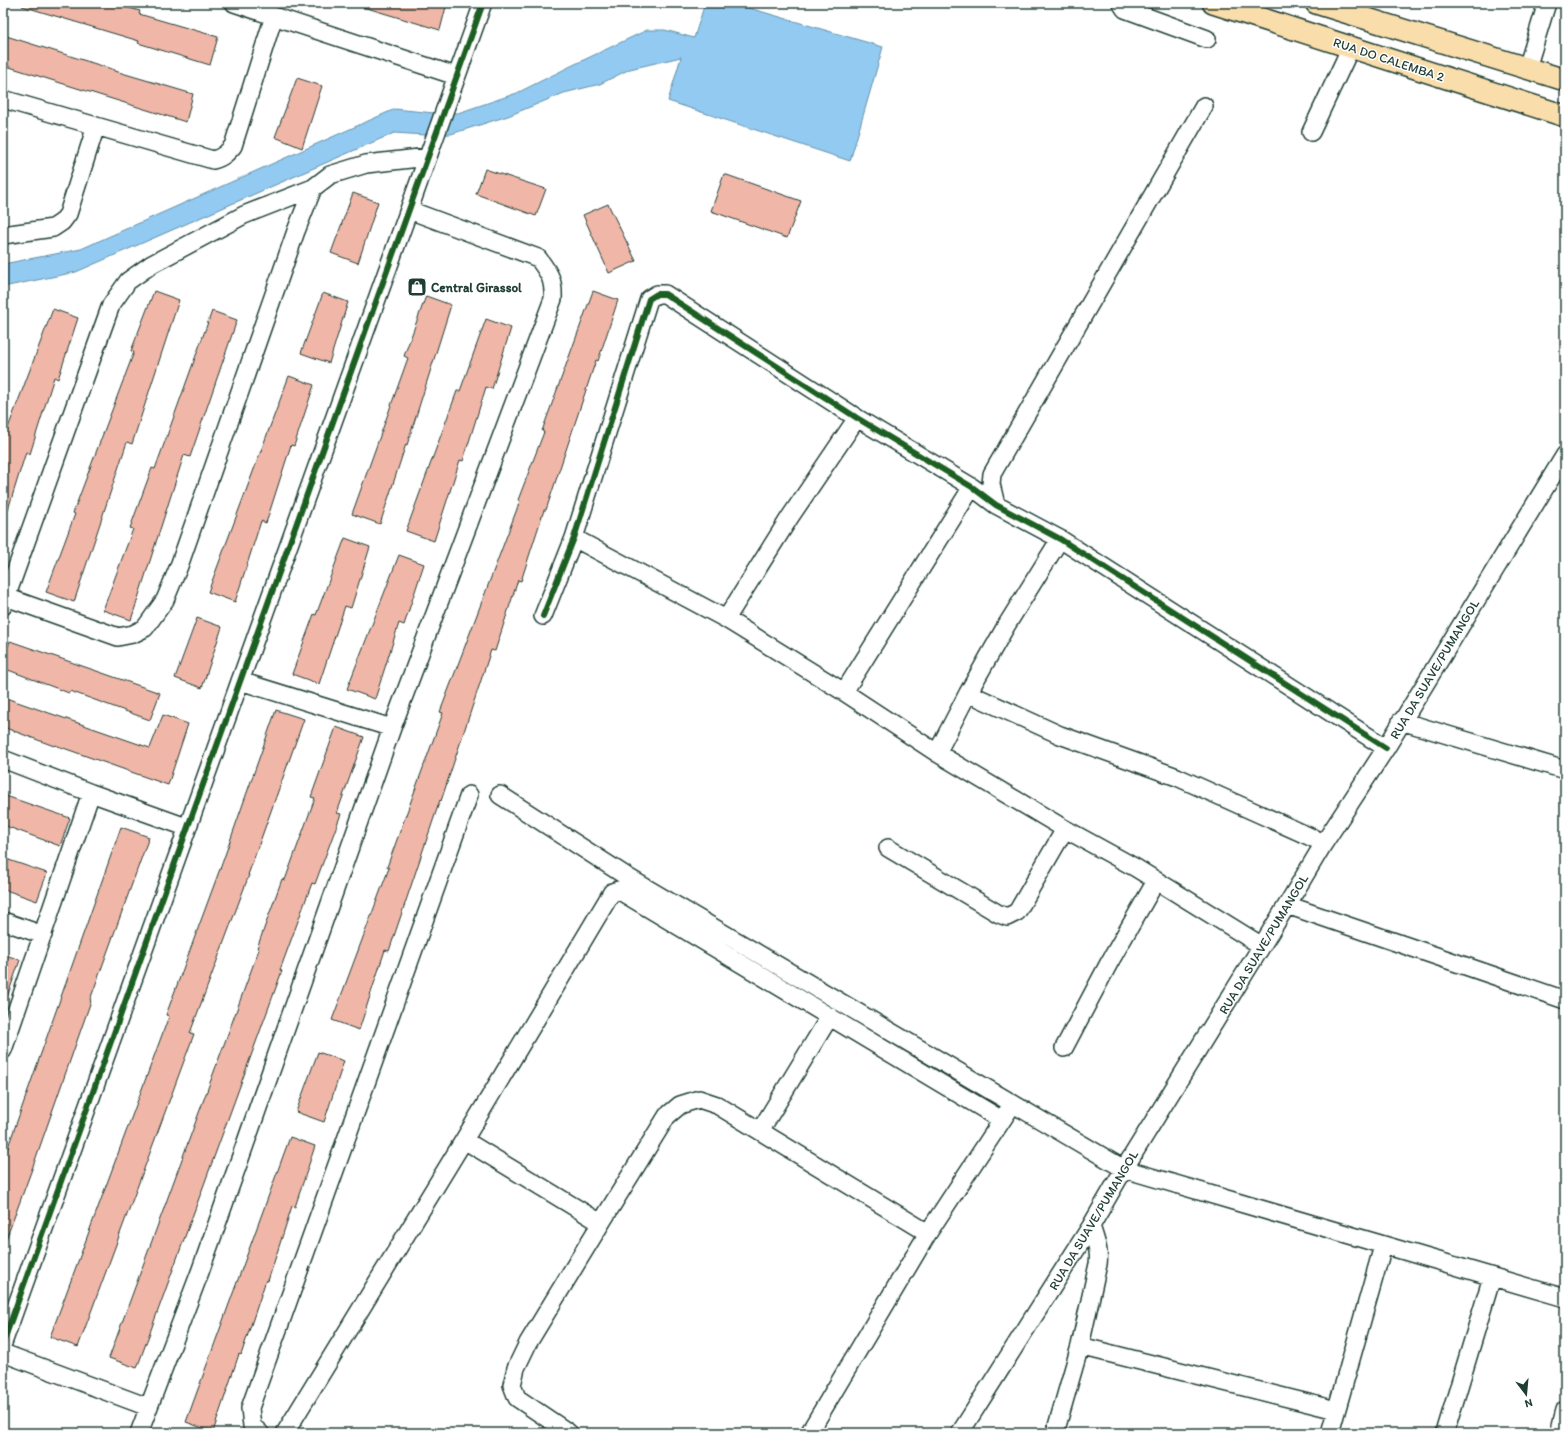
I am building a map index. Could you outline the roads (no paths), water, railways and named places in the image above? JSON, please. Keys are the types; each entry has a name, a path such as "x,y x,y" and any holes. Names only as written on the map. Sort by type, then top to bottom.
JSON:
{"main road":[{"name":"RUA DO CALEMBA 2","path":"1213,3 1565,116"},
{"path":"1316,3 1565,80"}],"street":[{"path":"234,3 456,76"},
{"path":"3,1343 186,827 240,681 356,353 483,3"},
{"path":"1121,3 1125,10 1207,39"},
{"path":"1527,68 1547,3"},
{"path":"3,98 213,160 219,159 227,154 233,146 274,16"},
{"path":"1311,132 1351,47"},
{"path":"996,505 991,484 992,474 1204,106"},
{"path":"3,235 53,228 62,222 68,214 96,126"},
{"path":"313,188 296,231 180,566 165,600 145,628 133,634 118,637 5,602 111,305 128,281 152,264 244,215 313,188 330,175 366,164 428,157"},
{"path":"139,1433 203,1264 392,728 553,299 553,287 550,274 538,258 409,210"},
{"path":"543,616 574,538 649,299 657,294 665,294 857,418 972,487 996,505 1060,539 1386,748"},
{"path":"726,619 790,516 857,418"},
{"name":"RUA DA SUAVE/PUMANGOL","path":"960,1433 1091,1226 1124,1169 1288,905 1324,843 1386,748 1401,721 1565,455"},
{"path":"844,692 972,487"},
{"path":"574,538 726,619 844,692 937,753 1065,829 1136,868 1262,946"},
{"path":"937,753 968,693 1006,626 1060,539"},
{"path":"240,681 392,728"},
{"path":"968,693 1060,735 1177,777 1324,843"},
{"path":"1401,721 1565,770"},
{"path":"3,759 186,827"},
{"path":"3,1050 92,793"},
{"path":"260,1433 252,1426 250,1408 469,795"},
{"path":"500,795 626,876 1124,1169 1565,1298"},
{"path":"888,848 999,914 1007,916 1017,912 1065,829"},
{"path":"1064,1048 1105,970 1156,881"},
{"path":"285,1433 464,1140 612,892 618,890 1002,1120"},
{"path":"1288,905 1565,1000"},
{"path":"3,921 43,935"},
{"path":"760,1131 830,1016"},
{"path":"569,1433 517,1398 512,1384 516,1368 528,1343 600,1223 667,1116 680,1105 699,1099 718,1105 928,1233"},
{"path":"808,1433 928,1233 1013,1104"},
{"path":"464,1140 600,1223"},
{"path":"1055,1433 1080,1346 1099,1255 1091,1226"},
{"path":"1330,1433 1383,1246"},
{"path":"1445,1433 1492,1277"},
{"path":"1080,1346 1336,1410"},
{"path":"3,1353 148,1407"},
{"path":"1559,1433 1565,1410"}],"water":[{"path":"705,3 732,3 883,47 850,161 668,101 681,57 630,69 600,84 564,93 508,116 451,134 425,135 394,133 76,272 3,287 3,264 81,249 395,109 434,113 458,113 517,93 647,30 665,30 694,38"}],"place":[{"name":"Central Girassol","path":"417,287"}]}
